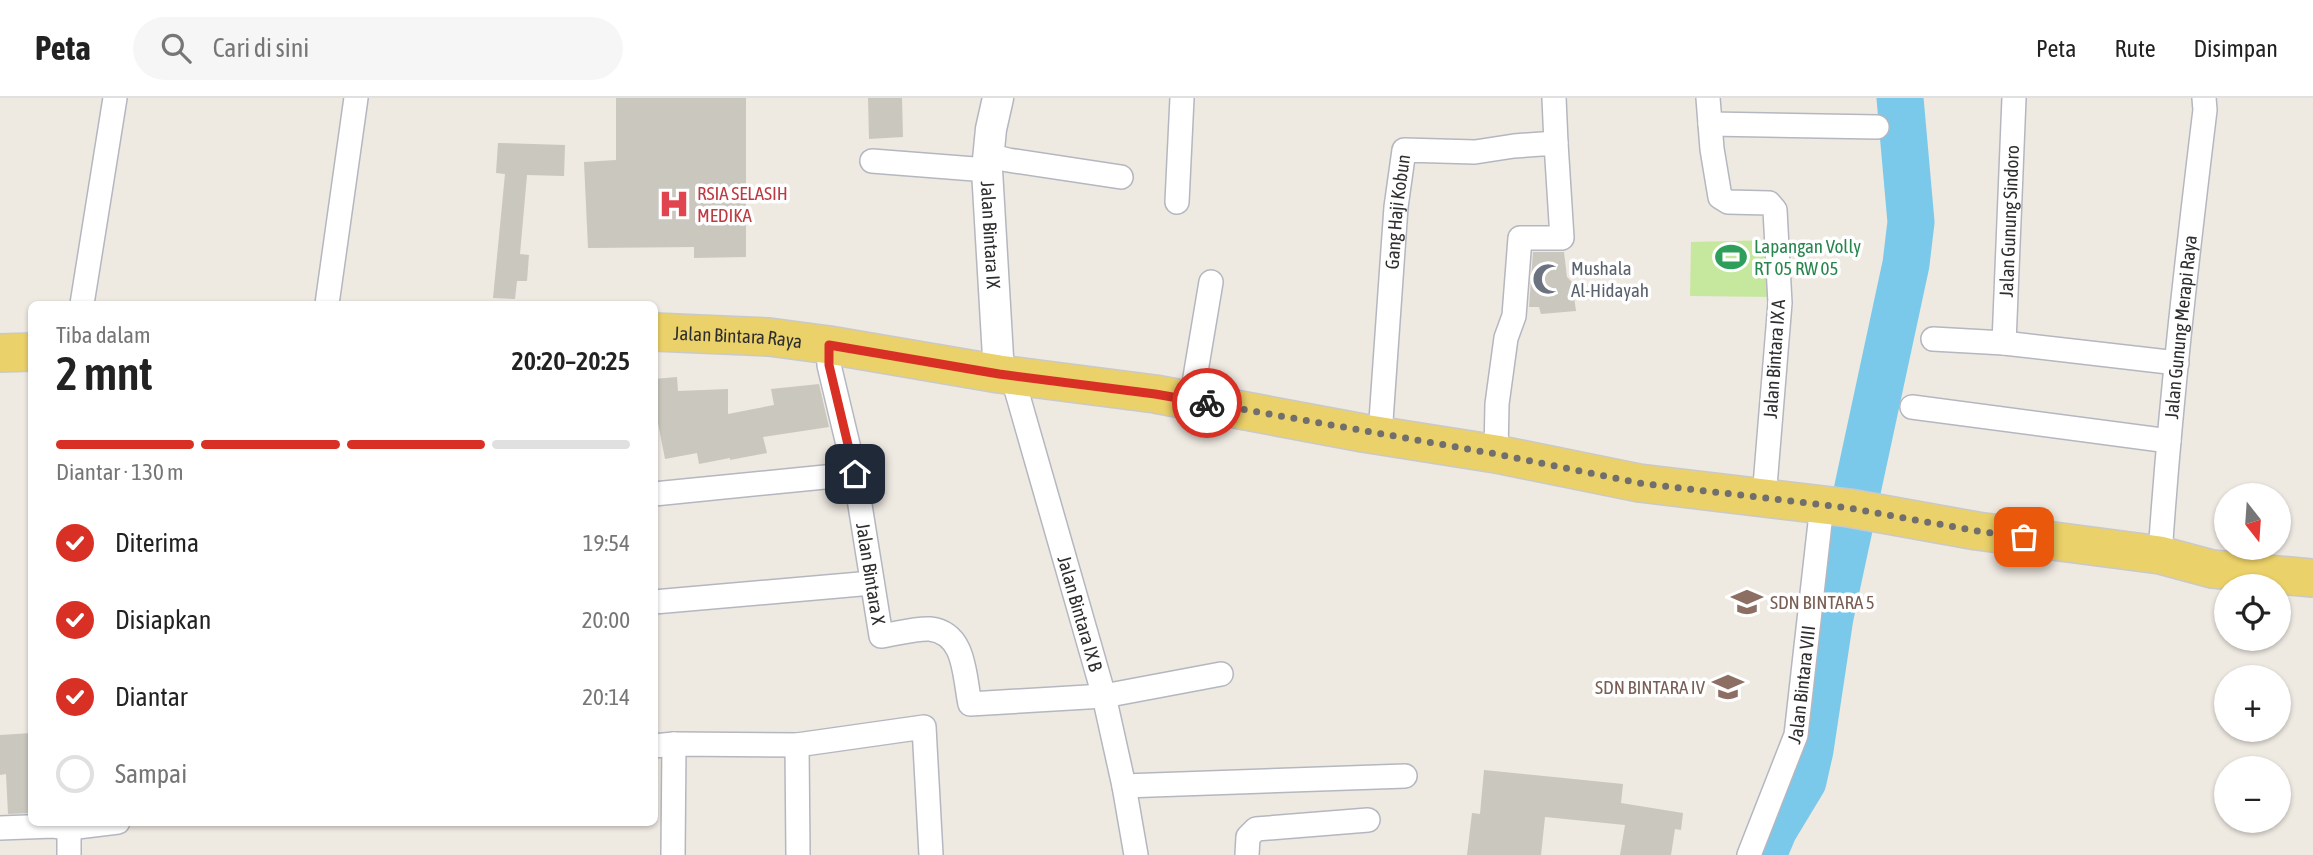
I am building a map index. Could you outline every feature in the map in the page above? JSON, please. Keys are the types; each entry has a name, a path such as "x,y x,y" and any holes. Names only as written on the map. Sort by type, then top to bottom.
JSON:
{"main road":[{"name":"Jalan Bintara Raya","path":"658,332 769,337 829,345 1005,375 1191,401 1496,454 1639,483 1836,507 1977,531 2161,555 2212,569 2313,578"},
{"path":"0,353 28,352"}],"street":[{"path":"82,301 115,98"},
{"path":"327,301 356,98"},
{"name":"Jalan Bintara IX","path":"998,98 990,129 988,162 1005,375"},
{"path":"1177,202 1182,98"},
{"path":"1496,454 1497,404 1506,338 1514,316 1520,238 1562,238 1554,98"},
{"name":"Jalan Bintara IX A","path":"1708,98 1720,197 1728,202 1769,203 1775,210 1780,303 1764,498"},
{"name":"Jalan Gunung Sindoro","path":"2004,343 2014,98"},
{"name":"Jalan Gunung Merapi Raya","path":"2161,555 2169,441 2192,213 2206,110 2204,98"},
{"path":"1710,124 1877,127"},
{"name":"Gang Haji Kobun","path":"1380,435 1396,207 1404,150 1475,152 1514,146 1556,148"},
{"path":"872,161 1008,160 1121,177"},
{"path":"1191,401 1212,282"},
{"path":"1933,339 2004,343 2177,363"},
{"name":"Jalan Bintara X","path":"829,345 829,365 855,474 881,636 929,629 945,633 954,640 960,653 970,704 1104,696"},
{"name":"Jalan Bintara IX B","path":"1005,375 1104,696 1136,855"},
{"path":"1912,407 2169,441"},
{"path":"658,494 855,474"},
{"name":"Jalan Bintara VIII","path":"1749,855 1796,735 1836,507"},
{"path":"658,602 872,583"},
{"path":"1104,696 1221,674"},
{"path":"673,855 664,809 664,745 797,745 924,727 930,855"},
{"path":"797,745 798,855"},
{"path":"1124,786 1405,776"},
{"path":"1247,855 1248,836 1256,830 1368,820"},
{"path":"0,828 53,826"},
{"path":"69,826 69,855"}],"green space":[{"name":"Lapangan Volly RT 05 RW 05","path":"1772,240 1771,297 1690,296 1691,242"}],"building":[{"path":"616,98 746,98 746,257 694,258 694,247 588,248 584,162 616,160"},
{"path":"868,98 902,98 903,137 869,139"},
{"path":"498,143 565,145 564,176 527,175 520,254 529,255 527,281 517,281 515,299 493,298 505,174 496,173"},
{"name":"Mushala Al-Hidayah","path":"1533,252 1564,252 1576,311 1541,314 1539,307 1529,307"},
{"path":"677,377 678,391 728,389 728,414 774,405 771,389 819,384 829,427 763,437 767,453 699,464 697,453 665,459 658,423 658,379"},
{"path":"28,733 28,813 8,814 6,774 0,775 0,735"},
{"path":"1484,770 1623,784 1621,803 1683,813 1681,830 1675,829 1671,855 1620,855 1625,825 1545,817 1541,855 1467,855 1472,813 1480,814"}],"waterway":[{"path":"1763,855 1774,829 1803,781 1830,617 1906,264 1911,222 1900,98"}],"way so far":[{"path":"1207,403 1363,433 1496,454 1639,483 1849,508 2024,537"}],"place":[{"name":"RSIA SELASIH MEDIKA","path":"674,204"},
{"name":"Lapangan Volly RT 05 RW 05","path":"1731,257"},
{"name":"Mushala Al-Hidayah","path":"1548,279"},
{"name":"SDN BINTARA 5","path":"1747,602"},
{"name":"SDN BINTARA IV","path":"1728,687"}],"route":[{"path":"855,474 829,365 829,345 999,374 1207,403"}]}
